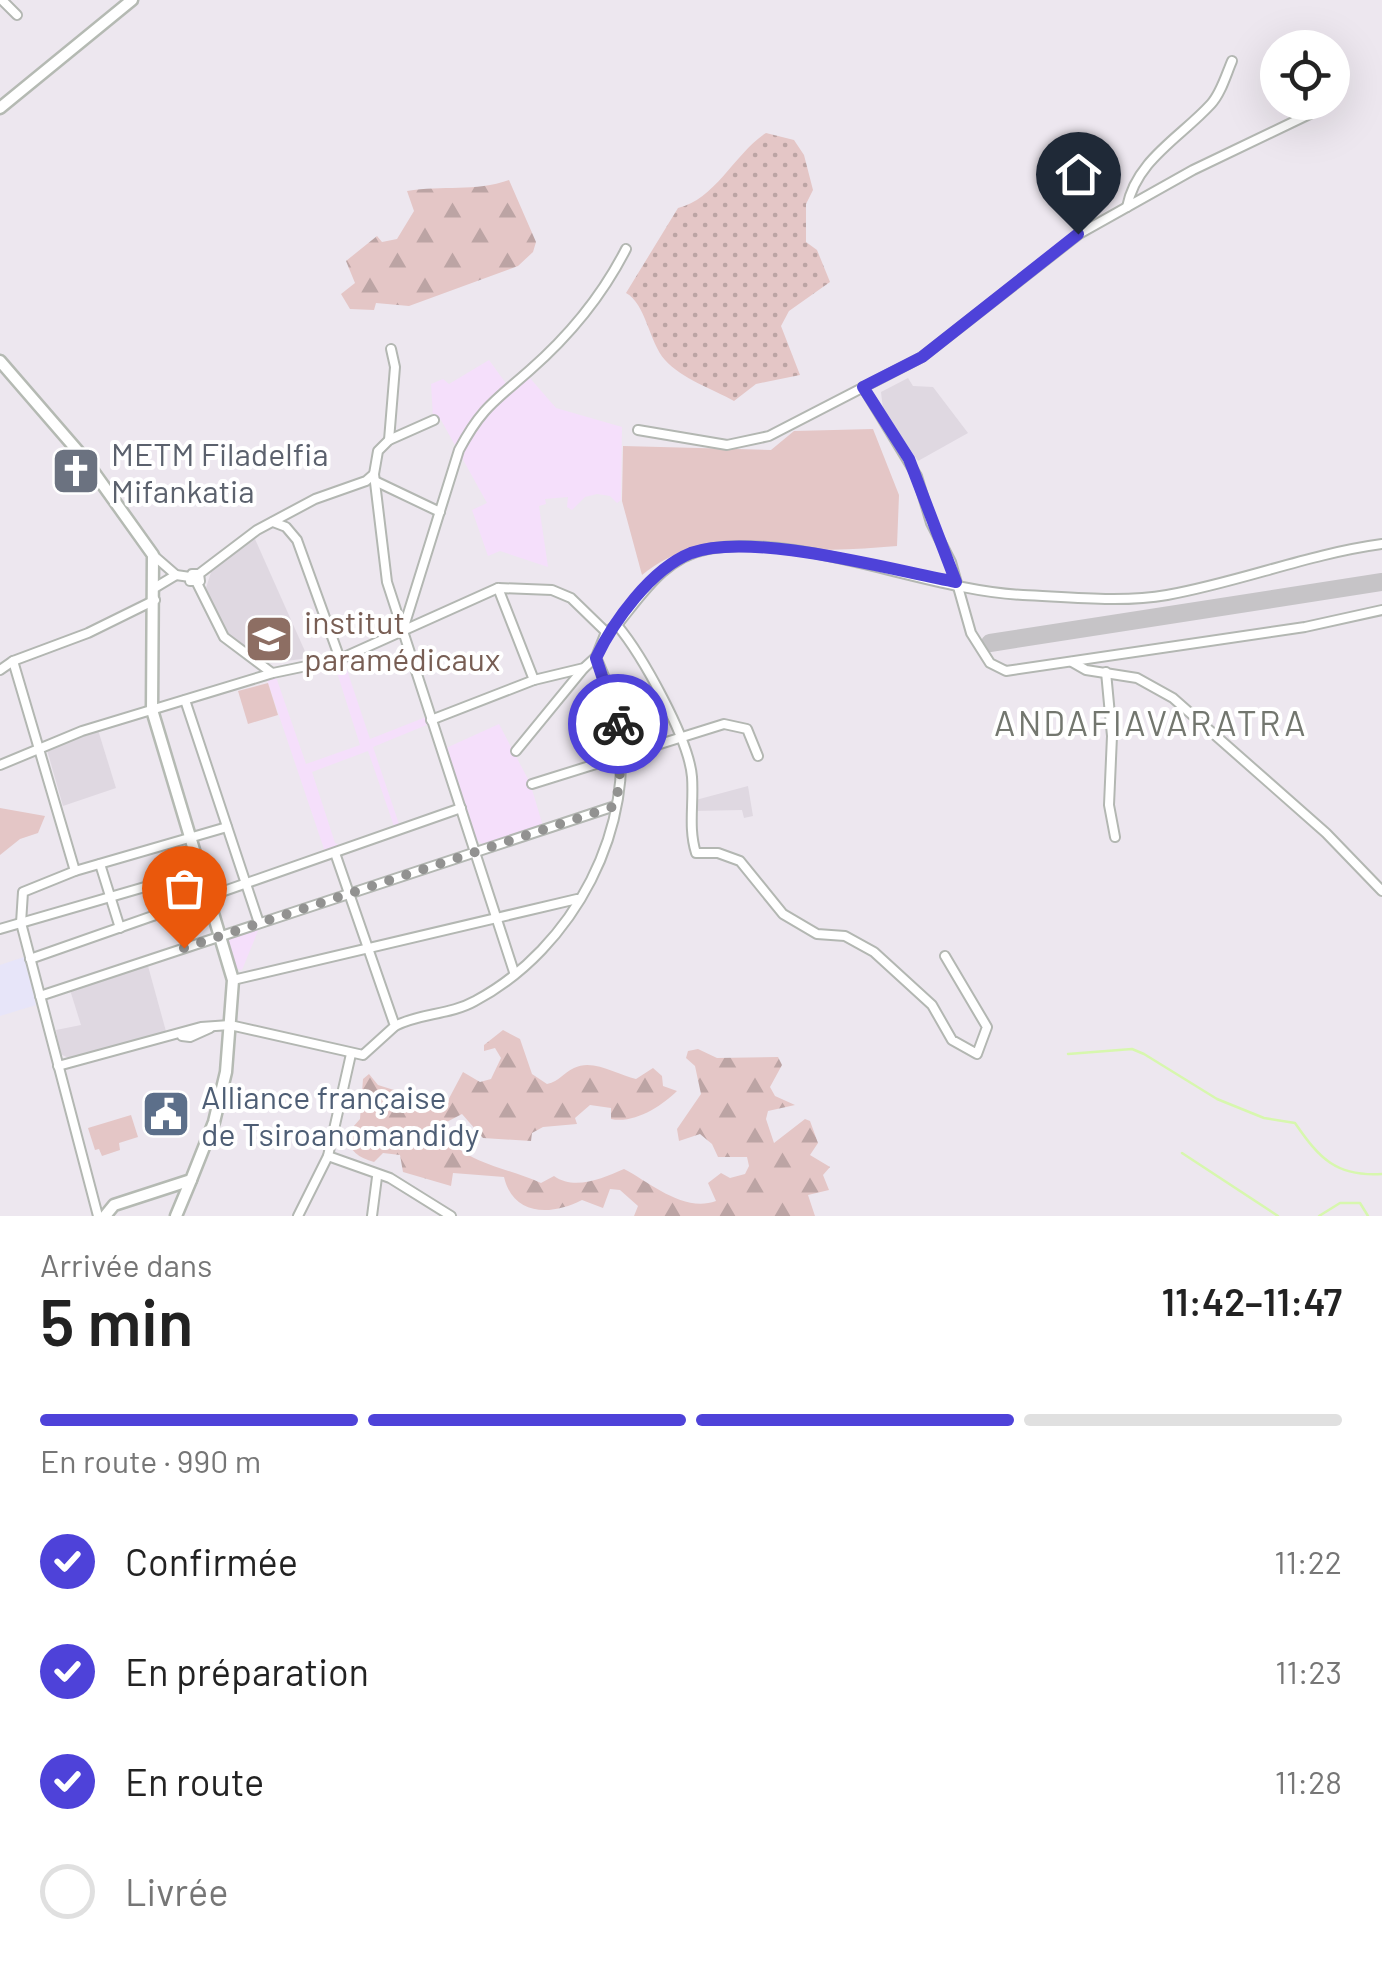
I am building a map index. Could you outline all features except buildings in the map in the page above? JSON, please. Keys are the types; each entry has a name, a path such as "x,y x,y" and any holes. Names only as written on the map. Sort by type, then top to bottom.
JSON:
{"main road":[{"path":"0,108 132,0"},
{"path":"0,361 83,457 153,556 152,710 233,980 220,1097 178,1211"},
{"path":"102,1216 114,1206 192,1180"},
{"path":"166,1188 178,1211"}],"street":[{"path":"2,0 17,15"},
{"path":"1128,207 1131,188 1144,169 1214,101 1232,62"},
{"path":"638,430 692,442 751,443 922,357 1078,234 1297,120"},
{"path":"402,634 459,450 488,404 528,372 576,324 606,287 626,248"},
{"path":"388,440 395,366 392,349"},
{"path":"863,387 909,459 971,633 990,663 1006,671 1305,627 1382,610"},
{"path":"434,420 388,440 378,451 374,478 387,582 514,972"},
{"path":"374,478 440,512"},
{"path":"153,556 176,575 195,578 273,522 315,500 374,478"},
{"path":"273,522 286,527 297,540 340,659"},
{"path":"516,750 596,658 606,632 618,626 671,564 712,548 762,547 1021,595 1162,596 1306,558 1382,544"},
{"path":"0,670 13,661 88,632 155,593 176,575"},
{"path":"195,578 224,638 273,673"},
{"path":"498,588 534,680"},
{"path":"0,765 38,746 152,710 273,673 340,659 498,588 552,590 571,598 606,632"},
{"path":"618,626 660,692 692,776 689,807 696,854 718,853 740,861 783,914 817,934 845,936 874,952 932,1004 952,1040 977,1054 986,1028 945,956"},
{"path":"58,1066 180,1036 201,1027 230,1025 351,1054 373,1050 394,1026 466,1005 514,972 562,928 595,876 615,806 620,753 618,716 596,658"},
{"path":"13,661 75,871"},
{"path":"1072,662 1086,670 1137,678 1198,718 1295,810 1326,832 1382,892"},
{"path":"431,720 534,680 584,668"},
{"path":"1106,672 1112,736 1110,806 1115,838"},
{"path":"185,700 258,923"},
{"path":"532,784 620,753 724,724 739,724 747,729 758,756"},
{"path":"40,996 615,806"},
{"path":"30,959 461,808"},
{"path":"102,1216 21,923 23,892 75,871 227,828"},
{"path":"335,853 394,1026"},
{"path":"100,864 120,928"},
{"path":"0,929 200,871"},
{"path":"233,980 577,899"},
{"path":"298,1216 328,1156 351,1054"},
{"path":"328,1156 390,1178 451,1216"},
{"path":"372,1216 377,1177"}],"shaded area":[{"path":"489,360 510,389 529,377 556,408 622,427 621,500 617,503 610,496 597,494 585,497 572,510 567,507 568,497 545,499 546,504 539,506 548,567 500,551 488,556 472,510 487,503 441,420 433,417 431,384 443,379 449,384"},
{"path":"908,378 913,386 933,387 968,433 918,461 883,409 881,392"},
{"path":"255,539 308,658 265,664 230,640 206,588 212,569"},
{"path":"344,661 370,739 426,717 434,720 444,749 499,724 530,783 543,826 484,845 475,839 468,842 458,814 339,854 346,878 340,881 332,858 251,886 262,921 242,970 234,968 224,936 250,928 252,921 241,882 326,855 266,677 275,674 306,764 360,745 334,663","holes":["429,724 458,807 400,827 373,747","368,751 395,829 342,847 335,843 312,772"]},
{"path":"98,730 116,788 63,806 47,750"},
{"path":"748,786 753,816 744,818 742,810 694,811 692,801"},
{"path":"24,957 36,1005 0,1016 0,965"},
{"path":"148,966 167,1035 71,1059 60,1054 56,1030 81,1025 70,990"}],"green space":[{"path":"766,133 794,140 804,155 813,190 806,204 806,242 817,250 830,282 789,311 781,326 800,375 756,384 734,401 689,378 665,360 638,306 626,293 678,208 703,196"},
{"path":"509,180 536,242 533,252 518,266 409,306 376,303 374,310 350,309 341,294 355,283 346,261 377,236 382,242 397,239 414,211 407,191 484,186"},
{"path":"873,429 899,495 897,546 822,550 744,543 702,546 662,561 642,575 622,501 623,446 771,450 794,431"},
{"path":"268,683 278,715 248,724 238,691"},
{"path":"0,808 45,816 38,833 20,839 0,855"},
{"path":"503,1030 520,1039 532,1074 547,1084 581,1065 636,1079 653,1068 662,1076 663,1086 677,1091 656,1108 629,1119 611,1119 611,1108 590,1105 575,1118 577,1124 543,1127 532,1133 531,1141 483,1138 462,1114 439,1126 458,1149 541,1183 554,1176 571,1182 589,1182 624,1169 680,1200 704,1204 716,1201 708,1183 721,1173 730,1178 745,1174 749,1166 747,1157 718,1157 712,1144 700,1134 679,1141 677,1129 701,1094 695,1066 686,1058 688,1051 698,1049 717,1058 778,1057 782,1065 770,1087 775,1096 795,1105 768,1111 766,1119 774,1143 805,1119 810,1121 818,1143 810,1155 830,1167 823,1175 829,1190 808,1195 815,1216 634,1216 638,1206 620,1190 610,1189 603,1208 582,1200 558,1209 535,1209 516,1199 504,1177 453,1173 451,1186 403,1172 400,1155 383,1153 374,1162 352,1150 346,1135 360,1119 363,1079 369,1074 378,1085 445,1106 463,1072 480,1082 491,1079 501,1058 495,1048 484,1051 484,1045"},
{"path":"131,1115 138,1137 119,1143 120,1150 102,1156 99,1149 95,1150 88,1128"}],"waterway":[{"path":"1068,1054 1132,1049 1217,1099 1264,1118 1295,1123 1330,1163 1352,1172 1382,1174"},
{"path":"1182,1153 1278,1216"},
{"path":"1319,1216 1340,1203 1360,1203 1368,1216"}],"taxiway":[{"path":"990,643 1382,582"}],"way so far":[{"path":"184,948 615,806 620,780 618,724"}],"place":[{"name":"METM Filadelfia Mifankatia","path":"76,471"},
{"name":"institut paramédicaux","path":"269,639"},
{"name":"Alliance française de Tsiroanomandidy","path":"166,1114"}],"district":[{"name":"ANDAFIAVARATRA","path":"1151,722"}],"route":[{"path":"618,724 608,683 596,658 606,632 618,626 658,574 693,553 712,548 762,547 956,582 909,459 863,387 922,357 1078,234"}]}
